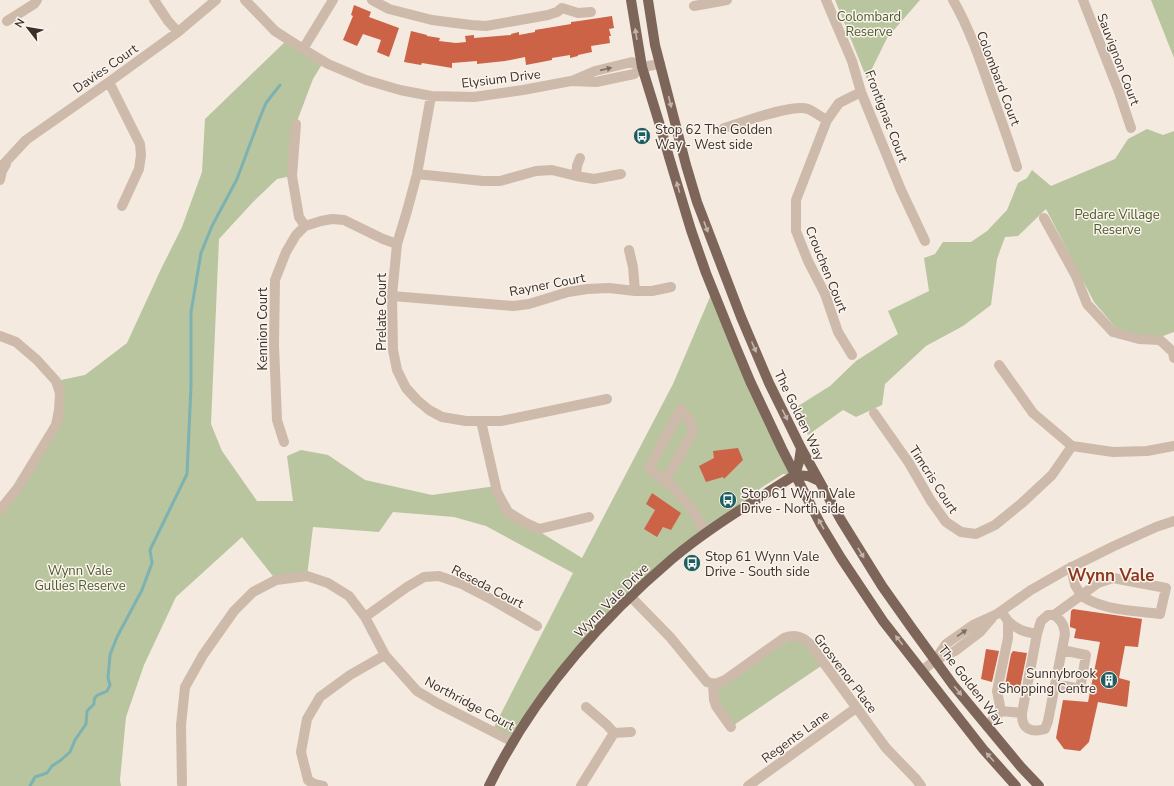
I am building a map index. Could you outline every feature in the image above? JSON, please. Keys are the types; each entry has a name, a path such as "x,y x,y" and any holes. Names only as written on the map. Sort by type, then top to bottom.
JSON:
{"main road":[{"path":"631,0 642,67 680,195 709,278 750,381 794,475 841,558 883,621 983,749 1016,786"},
{"name":"The Golden Way","path":"648,0 655,45 697,202 735,304 769,383 801,448 841,520 882,586 953,685 1021,767 1039,786"},
{"path":"794,475 799,462 801,448"},
{"path":"794,475 808,476 819,481"},
{"name":"Wynn Vale Drive","path":"490,786 513,742 554,682 598,629 673,558 737,510 794,475"}],"street":[{"path":"7,21 34,4 37,0"},
{"path":"154,0 168,21 178,32"},
{"name":"Davies Court","path":"0,168 26,140 178,32 216,0"},
{"name":"Elysium Drive","path":"245,0 275,31 328,64 366,80 400,90 431,96 474,97 571,81 595,71 632,62 642,67 660,64"},
{"path":"303,49 333,0"},
{"path":"372,0 389,9 432,20 486,26 548,15 557,12 563,4 578,13 591,12"},
{"path":"694,6 727,0"},
{"name":"Frontignac Court","path":"826,0 852,60 861,92 901,190 925,241"},
{"name":"Colombard Court","path":"953,0 960,12 979,57 1008,137 1017,167"},
{"name":"Sauvignon Court","path":"1083,0 1119,92 1130,128"},
{"path":"109,82 140,144 141,156 139,169 122,206"},
{"name":"Crouchen Court","path":"852,355 838,332 825,294 808,261 796,232 796,200 827,120 839,103 861,92"},
{"name":"Prelate Court","path":"431,96 417,174 397,244 392,296 393,350 396,370 406,388 429,410 442,417 454,420 501,421 607,399"},
{"path":"724,128 788,109 808,108 827,120"},
{"path":"296,124 292,176 299,217 305,226 321,220 344,220 383,239 397,244"},
{"name":"Davies Court","path":"0,180 2,171 10,157"},
{"path":"576,176 580,158"},
{"path":"417,174 483,181 500,181 536,171 552,170 594,179 621,174"},
{"path":"1044,218 1076,276 1087,304 1113,332 1139,339 1160,340 1173,352 1174,358"},
{"name":"Kennion Court","path":"284,442 277,420 274,345 276,280 286,252 296,235 305,226"},
{"path":"629,250 633,268 635,291"},
{"name":"Rayner Court","path":"392,296 513,306 529,304 568,292 588,289 609,288 652,291 671,287"},
{"path":"0,336 16,342 36,360 56,381 60,393 56,425 17,489 0,510"},
{"path":"999,365 1032,413 1072,446 1113,452 1147,451 1174,446"},
{"path":"665,481 693,432 689,419 681,409 649,468 665,481 674,488 694,512 706,533"},
{"name":"Timcris Court","path":"874,413 909,463 931,501 946,522 961,532 976,534 995,525 1022,503 1052,475 1072,446"},
{"path":"482,421 497,492 508,512 539,529 589,517"},
{"path":"922,671 935,660 946,644 973,625 999,612 1031,590 1071,567 1118,544 1156,527 1174,521"},
{"path":"1054,615 1081,595 1098,583 1113,578 1166,588 1160,614 1107,607 1091,602 1081,595 1075,585 1071,567"},
{"name":"Northridge Court","path":"182,784 181,725 185,687 207,649 234,612 253,592 276,580 307,576 328,583 350,596 365,616 385,655 417,691 437,703 513,742"},
{"name":"Reseda Court","path":"365,616 424,577 439,576 462,584 536,626"},
{"path":"631,597 670,636 707,682 712,684 716,706 731,726"},
{"path":"999,612 1014,628 1022,632 1037,634"},
{"path":"1048,615 1054,615 1060,619 1064,625 1065,634 1048,721 1045,729 1038,731 1029,730 1025,726 1022,718 1037,634 1041,621 1048,615"},
{"path":"1002,711 997,692 1008,638 1008,621"},
{"name":"Grosvenor Place","path":"712,684 718,684 725,680 784,638 791,636 804,638 810,644 886,748 921,786"},
{"path":"1055,684 1080,689 1086,655 1062,650"},
{"path":"323,786 307,783 301,752 307,719 320,697 350,675 385,655"},
{"path":"586,707 614,733"},
{"name":"Regents Lane","path":"748,786 856,708"},
{"path":"1002,711 1022,713"},
{"path":"987,726 1002,711"},
{"path":"614,733 631,732"},
{"path":"581,786 614,733"}],"green space":[{"name":"Colombard Reserve","path":"835,0 920,0 887,38 867,79"},
{"path":"1151,0 1174,0 1174,58"},
{"name":"Wynn Vale Gullies Reserve","path":"288,39 324,61 313,79 296,124 292,176 277,179 253,202 219,239 211,424 222,451 257,501 293,501 287,456 301,450 328,455 365,480 432,495 496,486 508,512 582,558 673,384 713,290 795,475 783,474 761,488 737,510 673,558 572,658 513,742 492,731 573,573 486,526 454,517 393,512 379,532 313,527 307,576 276,580 242,537 176,597 144,665 126,717 120,780 121,786 0,786 0,510 56,425 56,381 85,375 127,343 182,227 202,172 205,119"},
{"name":"Pedare Village Reserve","path":"1147,129 1163,135 1174,131 1174,332 1163,336 1137,336 1116,328 1094,302 1046,209 1018,236 1005,237 997,259 991,305 963,326 926,346 885,384 882,405 856,417 843,410 808,435 795,408 830,386 856,361 898,334 888,311 929,291 924,258 935,254 943,242 971,242 987,231 1007,210 1018,183 1027,178 1032,170 1051,186 1115,159 1128,139"},
{"path":"797,636 824,664 731,727 715,702 718,683"}],"building":[{"path":"354,5 371,12 369,17 399,28 389,57 377,52 381,40 363,34 357,46 343,40 353,16 351,15"},
{"path":"612,16 614,28 609,29 611,36 609,36 610,43 591,46 592,52 570,58 570,55 526,65 525,57 477,64 477,61 452,63 452,68 422,63 421,65 404,62 411,31 440,38 439,41 456,43 466,42 465,36 474,35 474,38 511,35 519,32 519,35 535,32 535,30 571,24 571,22"},
{"path":"738,448 743,460 724,479 723,477 706,482 699,466 714,458 713,451"},
{"path":"652,493 681,513 671,530 663,527 657,537 644,529 655,510 646,504"},
{"name":"Sunnybrook Shopping Centre","path":"1073,609 1142,619 1138,647 1125,646 1119,678 1130,681 1127,707 1098,702 1089,742 1080,751 1064,749 1056,738 1063,700 1088,702 1100,642 1074,638 1076,629 1070,627 1071,611"},
{"path":"986,649 999,651 992,682 981,679"},
{"path":"1013,651 1027,653 1020,688 1005,685 1011,654"}],"waterway":[{"path":"30,786 35,777 47,773 52,766 70,752 75,740 86,724 87,711 94,704 95,698 107,691 110,685 108,678 110,655 117,637 142,590 152,563 150,550 187,474 191,386 191,312 201,253 212,226 237,179 266,103 280,85"}],"place":[{"name":"Stop 62 The Golden Way - West side","path":"642,136"},
{"name":"Stop 61 Wynn Vale Drive - North side","path":"728,500"},
{"name":"Stop 61 Wynn Vale Drive - South side","path":"692,563"},
{"name":"Sunnybrook Shopping Centre","path":"1109,680"}],"district":[{"name":"Wynn Vale","path":"1111,575"}]}
